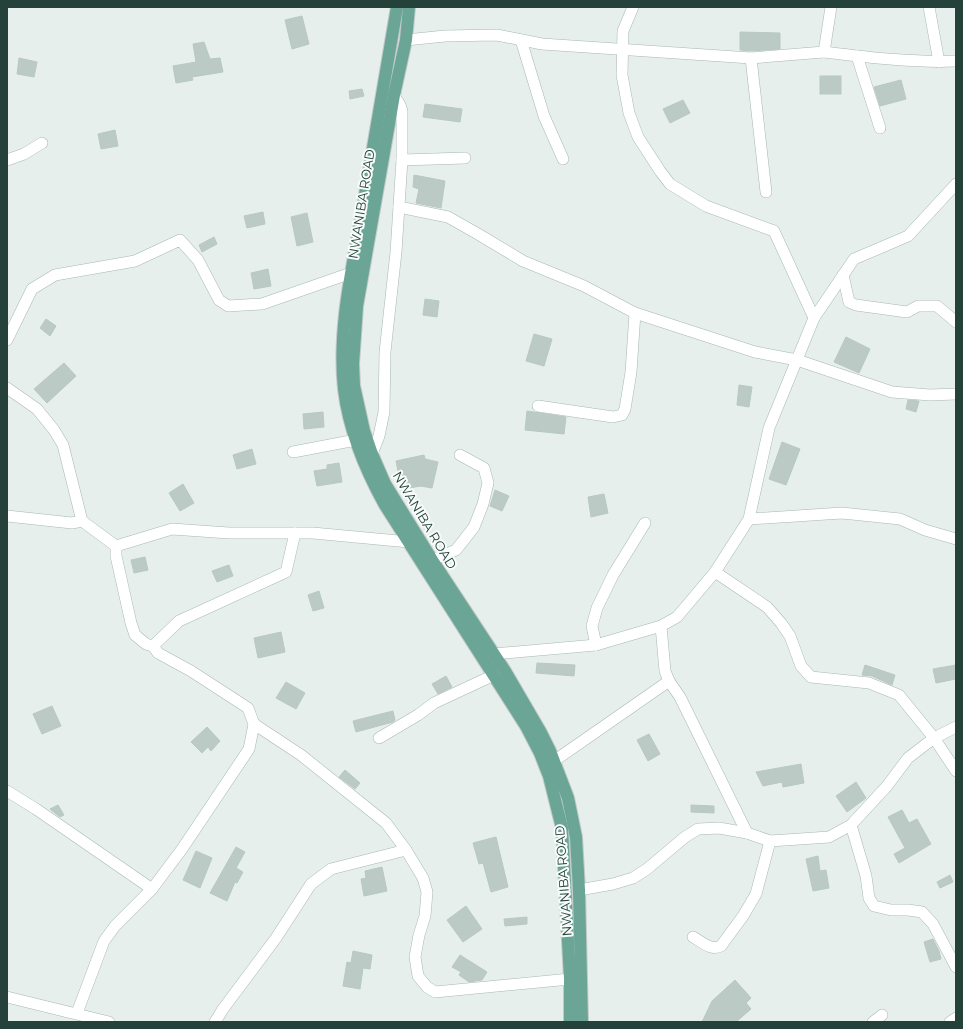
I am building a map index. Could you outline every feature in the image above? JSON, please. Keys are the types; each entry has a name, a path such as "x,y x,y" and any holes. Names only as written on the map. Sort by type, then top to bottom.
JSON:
{"main road":[{"name":"NWANIBA ROAD","path":"409,7 406,40 394,95 357,306 353,364 354,386 364,431 385,484 540,731 554,761 568,798 576,837 579,890 582,1022"},
{"path":"394,9 346,307 342,362 344,390 356,440 363,462 372,482 408,542 526,726 540,753 549,776 562,828 564,848 570,979 570,1022"}],"street":[{"path":"633,7 623,31 622,75 628,113 638,137 670,184 706,206 774,231 814,318"},
{"path":"824,52 830,7"},
{"path":"928,7 939,62"},
{"path":"406,40 446,36 497,35 542,44 751,58 824,52 939,62 956,61"},
{"path":"521,40 544,116 563,159"},
{"path":"857,56 880,128"},
{"path":"751,58 766,192"},
{"path":"372,454 379,436 384,412 385,352 396,252 402,160 402,111 394,95"},
{"path":"7,160 24,154 42,142"},
{"path":"402,160 465,158"},
{"path":"493,654 596,645 661,626 677,617 715,572 748,519 769,428 814,318 854,259 908,236 956,184"},
{"path":"399,207 448,218 523,261 584,286 635,313 755,352 796,360 892,392 930,395 956,394"},
{"path":"7,340 32,289 54,275 135,260 180,240 198,260 219,300 228,306 262,304 351,273"},
{"path":"843,275 849,302 856,306 906,312 918,306 937,306 956,322"},
{"path":"538,406 613,417 622,415 625,409 631,372 635,313"},
{"path":"7,388 37,409 54,430 63,445 82,521 116,546"},
{"path":"293,452 356,440"},
{"path":"432,560 456,550 474,527 483,504 488,483 484,468 460,455"},
{"path":"748,519 842,513 900,519 925,530 956,539"},
{"path":"7,516 72,523 82,521"},
{"path":"596,645 592,626 597,608 613,575 645,523"},
{"path":"116,546 172,529 229,533 314,532 408,542"},
{"path":"152,646 179,621 286,572 295,533"},
{"path":"77,1013 104,941 115,926 152,889 182,848 249,749 254,724 248,708 191,670 158,653 152,646 146,644 135,635 116,556 116,546"},
{"path":"715,572 767,607 790,636 801,666 811,677 869,683 899,694 934,738 956,771"},
{"path":"661,626 664,671 680,697 747,833"},
{"path":"379,738 418,715 434,703 494,675"},
{"path":"554,761 669,681"},
{"path":"254,724 301,755 386,823 406,850 423,878 427,892 425,916 419,935 415,957 418,976 427,987 435,992 570,979"},
{"path":"579,890 613,884 633,878 647,869 685,837 698,829 719,828 747,833 770,841 829,837 851,825 887,786 908,758 934,738 956,727"},
{"path":"7,791 36,809 152,889"},
{"path":"851,825 866,876 869,898 874,906 891,910 922,912 933,924 956,967"},
{"path":"693,937 710,947 716,948 721,946 743,916 756,894 770,841"},
{"path":"215,1022 276,938 311,884 332,869 406,850"},
{"path":"7,996 109,1022"},
{"path":"874,1022 882,1015"},
{"path":"950,1022 956,1018"}],"building":[{"path":"302,16 309,44 292,49 285,20"},
{"path":"740,32 780,33 780,49 751,51 740,50"},
{"path":"204,42 210,59 220,58 223,72 192,77 193,80 176,83 173,66 196,62 193,44"},
{"path":"19,58 37,62 34,77 17,74"},
{"path":"820,76 841,76 841,94 820,94"},
{"path":"901,80 906,99 880,106 874,87"},
{"path":"362,89 364,96 350,99 349,91"},
{"path":"683,100 690,113 670,123 663,109"},
{"path":"425,104 462,109 460,122 423,117"},
{"path":"115,130 118,146 101,149 98,134"},
{"path":"414,175 445,181 441,208 416,203 419,189 413,187"},
{"path":"263,212 265,224 247,228 244,216"},
{"path":"307,213 313,242 297,246 291,217"},
{"path":"214,237 217,244 202,252 199,245"},
{"path":"268,269 271,286 254,289 251,273"},
{"path":"425,299 439,301 437,317 423,315"},
{"path":"46,319 56,326 50,336 40,328"},
{"path":"534,334 552,339 544,366 526,361"},
{"path":"846,337 870,349 859,373 834,362"},
{"path":"64,363 76,376 47,403 34,389"},
{"path":"739,385 752,387 749,407 737,405"},
{"path":"908,400 919,401 916,412 906,409"},
{"path":"527,411 566,417 564,434 525,430"},
{"path":"323,412 324,427 304,429 303,414"},
{"path":"782,442 800,449 786,485 769,479"},
{"path":"252,449 256,464 237,469 233,455"},
{"path":"424,455 425,459 438,462 432,488 421,486 409,488 408,485 401,486 396,461"},
{"path":"339,463 342,482 317,486 314,471 327,469 327,465"},
{"path":"183,484 194,503 180,511 169,493"},
{"path":"495,490 509,496 502,511 490,506"},
{"path":"604,494 608,513 591,517 588,497"},
{"path":"145,557 148,570 134,573 131,560"},
{"path":"229,565 233,576 217,582 212,571"},
{"path":"319,591 324,608 313,611 308,595"},
{"path":"281,632 285,652 258,658 254,638"},
{"path":"537,663 575,665 574,676 536,673"},
{"path":"865,665 895,675 892,685 872,676 862,675"},
{"path":"956,665 956,679 936,683 933,669"},
{"path":"446,676 452,687 438,694 432,684"},
{"path":"286,682 305,693 296,709 276,698"},
{"path":"52,706 61,726 42,734 33,714"},
{"path":"393,711 395,720 393,722 356,732 353,721"},
{"path":"207,727 220,741 211,751 208,747 202,753 191,742"},
{"path":"649,734 660,754 648,761 637,740"},
{"path":"801,764 804,783 783,787 782,782 763,786 756,772"},
{"path":"345,770 360,783 355,789 339,777"},
{"path":"856,782 866,798 847,812 836,796"},
{"path":"58,805 64,815 60,817 50,809"},
{"path":"691,805 714,806 714,813 691,812"},
{"path":"902,810 909,823 917,819 931,844 899,863 894,854 905,848 888,817"},
{"path":"496,837 508,887 491,892 483,863 479,864 473,843"},
{"path":"236,847 245,852 236,868 243,872 237,883 235,882 227,901 210,893"},
{"path":"196,851 212,858 200,888 183,880"},
{"path":"818,856 820,871 826,870 829,888 813,891 806,859"},
{"path":"382,867 387,891 364,896 361,879 366,878 365,871"},
{"path":"950,875 953,882 940,888 937,882"},
{"path":"466,906 482,929 463,942 447,920"},
{"path":"527,917 527,924 505,926 504,919"},
{"path":"933,939 941,959 930,962 924,942"},
{"path":"353,951 372,955 370,969 363,968 360,989 343,986 347,962 351,963"},
{"path":"460,955 487,972 482,980 469,982 459,975 461,972 452,967"},
{"path":"735,980 751,998 746,1003 751,1009 736,1022 702,1022 712,1001"}]}
